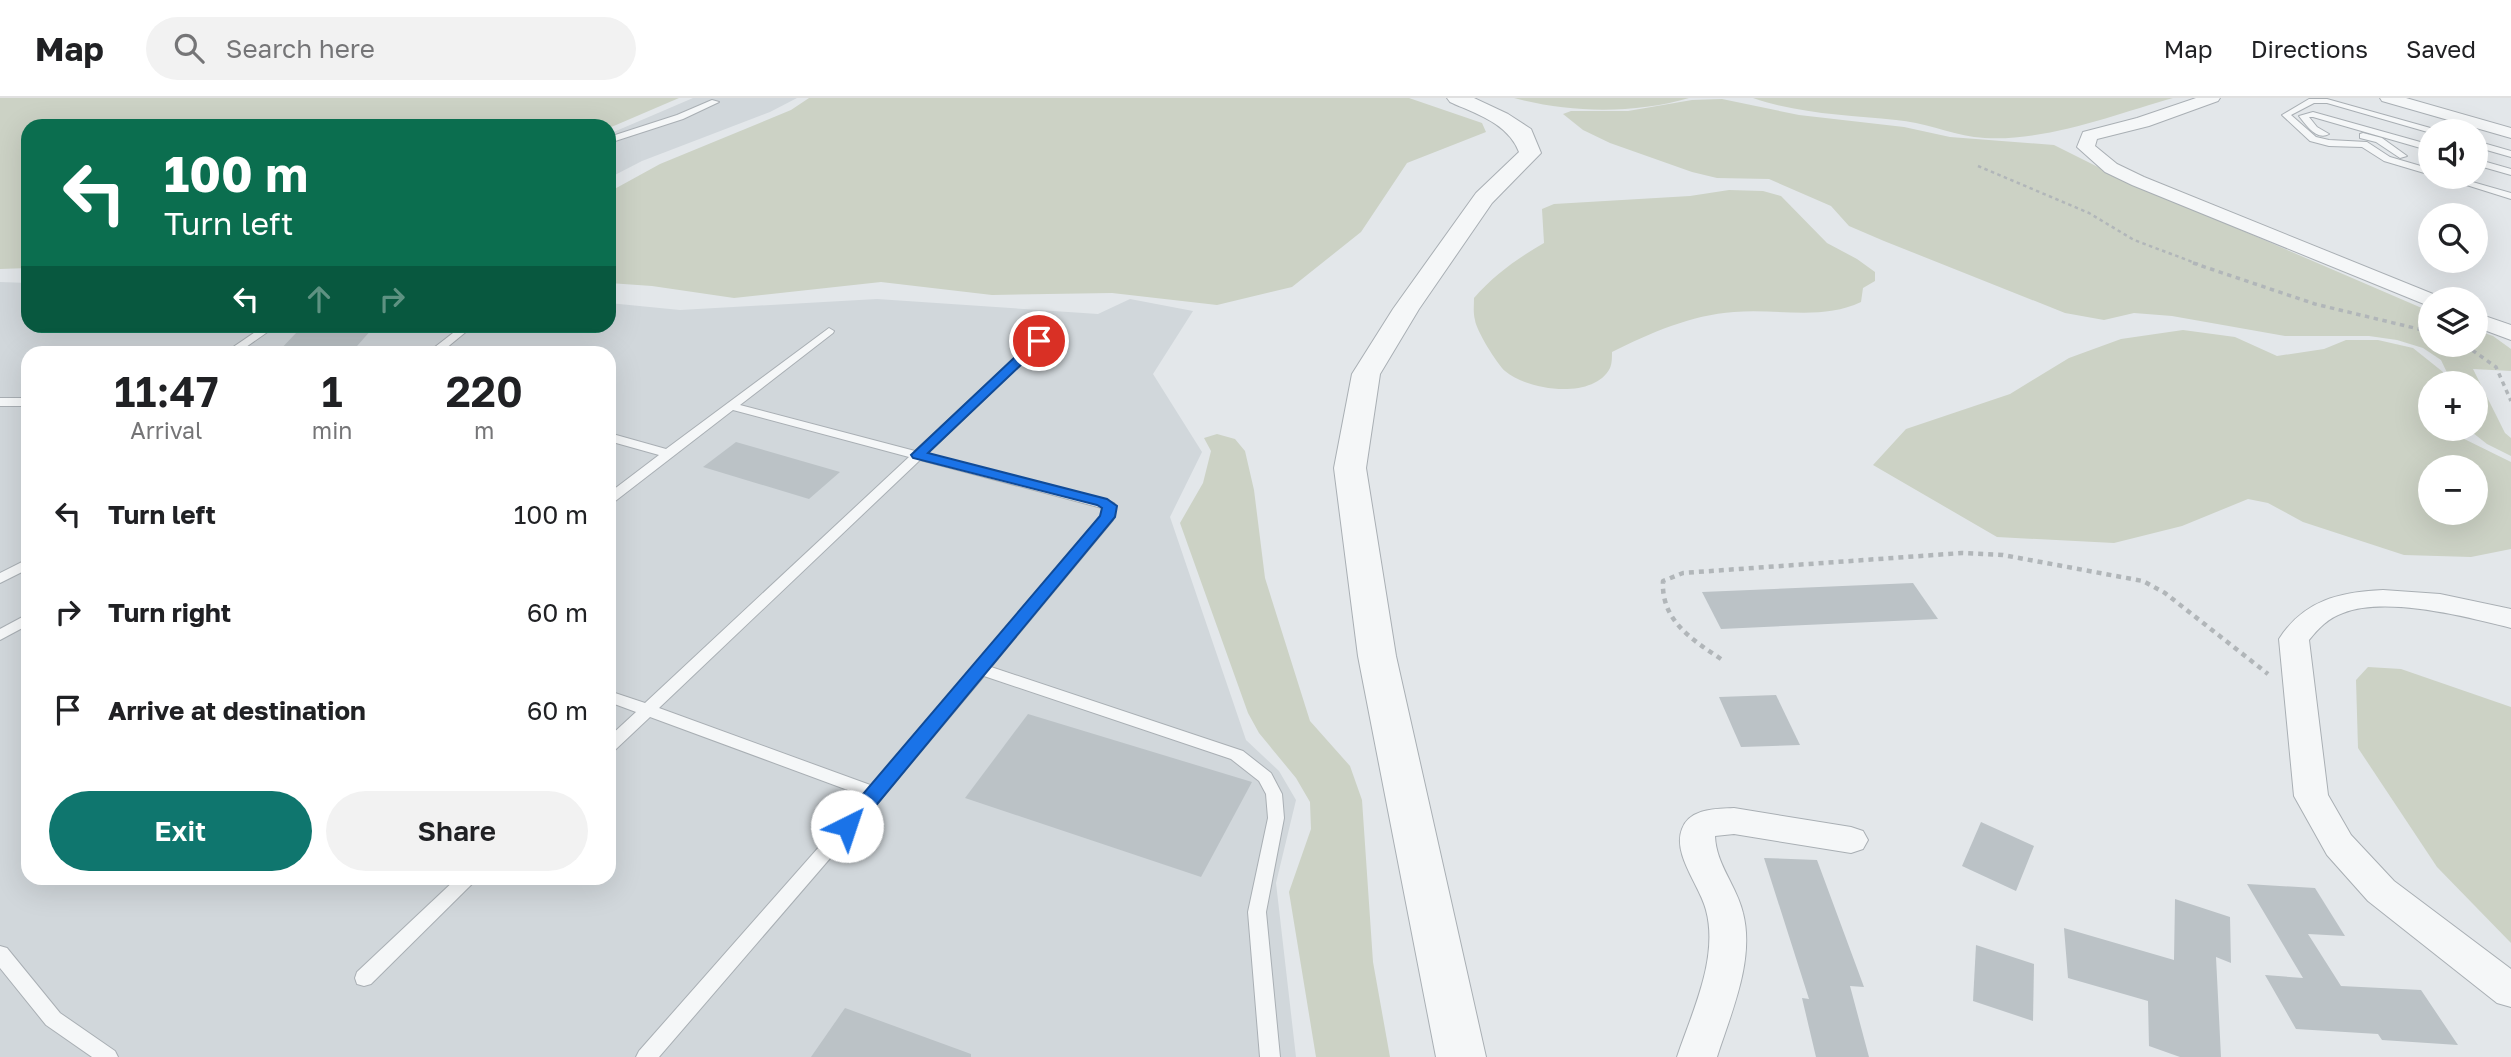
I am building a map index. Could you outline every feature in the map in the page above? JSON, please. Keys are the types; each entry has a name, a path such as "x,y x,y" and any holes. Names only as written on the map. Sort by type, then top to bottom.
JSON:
{"street":[{"path":"1457,98 1501,118 1523,134 1530,153 1484,198 1406,309 1366,374 1350,468 1377,656 1461,1057"},
{"path":"2213,98 2143,122 2089,136 2086,147 2111,169 2137,181 2418,295"},
{"path":"2388,98 2511,132"},
{"path":"2488,324 2511,333"},
{"path":"2511,620 2448,605 2400,598 2359,599 2317,613 2294,639 2311,796 2339,845 2381,891 2511,991"},
{"path":"1697,1057 1725,967 1726,915 1701,854 1698,831 1710,822 1734,821 1851,840"}],"lane":[{"path":"2418,127 2327,101 2312,101 2286,115 2313,139 2329,143 2364,144 2387,159 2418,168"},
{"path":"616,138 680,117 715,102"},
{"path":"2418,144 2313,114 2303,116 2314,129 2322,133 2374,139 2395,153 2418,160"},
{"path":"2488,147 2511,154"},
{"path":"2488,165 2511,172"},
{"path":"2488,182 2511,188"},
{"path":"2487,189 2511,196"},
{"path":"616,494 829,331"},
{"path":"240,346 260,333"},
{"path":"442,346 459,333"},
{"path":"616,739 1039,341"},
{"path":"0,402 21,402"},
{"path":"646,1057 876,794 1108,517 1109,506 731,406"},
{"path":"616,439 669,454"},
{"path":"0,579 21,567"},
{"path":"0,635 21,623"},
{"path":"980,669 1237,755 1265,777 1274,794 1276,818 1257,912 1270,1057"},
{"path":"616,699 876,794"},
{"path":"363,978 462,885"},
{"path":"0,954 53,1019 108,1057"}],"path":[{"path":"1979,166 2089,213 2134,240 2171,255 2315,304 2418,329"},
{"path":"2483,357 2494,364 2507,381 2511,401"},
{"path":"1721,659 1680,629 1664,608 1662,581 1683,573 1976,553 2003,555 2143,581 2165,593 2244,657 2301,696"}],"shaded area":[{"path":"0,98 679,98 616,125 616,119 21,119 21,268 0,269"},
{"path":"693,98 797,98 770,112 642,161 616,174 616,131"},
{"path":"809,98 1409,98 1482,123 1486,132 1407,163 1361,232 1292,287 1217,305 1112,293 992,295 881,282 734,298 616,283 616,188 660,164 791,110"},
{"path":"1514,98 1689,98 1646,107 1602,110 1557,107"},
{"path":"1753,98 2173,98 2049,133 1998,138 1974,137 1906,121 1806,111"},
{"path":"1722,99 1799,115 1904,127 1950,137 2054,145 2118,177 2418,306 2418,346 2369,336 2285,336 2172,316 2134,313 2104,320 2065,313 1849,226 1831,206 1769,179 1717,178 1692,172 1610,143 1583,130 1563,114 1571,111 1628,111 1692,100"},
{"path":"1729,190 1763,191 1781,196 1827,243 1875,272 1875,281 1863,288 1861,302 1830,311 1734,312 1687,321 1612,352 1611,366 1602,378 1590,385 1576,388 1560,389 1529,383 1515,378 1497,361 1476,325 1474,298 1507,268 1544,243 1542,209 1554,204 1690,196"},
{"path":"0,282 21,283 21,333 616,333 616,304 680,310 877,299 1098,314 1130,299 1193,311 1153,374 1202,452 1170,517 1246,740 1279,771 1296,800 1276,883 1296,1057 0,1057"},
{"path":"2183,330 2235,337 2277,356 2324,349 2346,340 2378,340 2413,348 2418,352 2418,357 2424,357 2442,371 2418,371 2418,441 2468,441 2511,462 2511,549 2471,557 2404,555 2303,522 2268,503 2248,499 2182,526 2114,543 1997,537 1873,465 1906,429 2010,394 2069,358 2121,339"},
{"path":"2488,334 2511,349 2511,371 2446,371 2436,357 2488,357"},
{"path":"2488,399 2505,433 2511,438 2511,456 2483,441 2488,441"},
{"path":"1217,434 1235,439 1245,451 1254,490 1265,578 1310,721 1350,766 1362,800 1373,962 1390,1057 1316,1057 1289,892 1311,829 1310,802 1296,778 1259,733 1248,713 1180,523 1203,483 1211,451 1204,438"},
{"path":"2368,667 2401,669 2511,707 2511,943 2437,867 2358,748 2356,680"}],"building":[{"path":"296,333 368,333 357,346 284,346"},
{"path":"736,442 840,472 809,499 703,467"},
{"path":"1913,583 1938,619 1721,629 1702,592"},
{"path":"1776,695 1800,745 1741,747 1719,697"},
{"path":"1028,714 1252,782 1201,877 965,798"},
{"path":"1981,822 2034,846 2016,891 1962,866"},
{"path":"1764,858 1817,860 1864,987 1850,986 1869,1057 1816,1057 1802,998 1809,999"},
{"path":"2247,884 2315,888 2345,936 2308,934 2341,986 2421,990 2458,1045 2382,1040 2378,1034 2296,1029 2265,975 2303,978"},
{"path":"2175,899 2230,917 2231,963 2216,957 2221,1057 2180,1057 2149,1046 2148,1001 2068,978 2064,928 2174,960"},
{"path":"1976,945 2034,964 2033,1021 1973,1001"},
{"path":"845,1008 971,1054 971,1057 811,1057"}],"route":[{"path":"847,826 1108,517 1109,506 1102,502 918,455 1039,341"}]}
